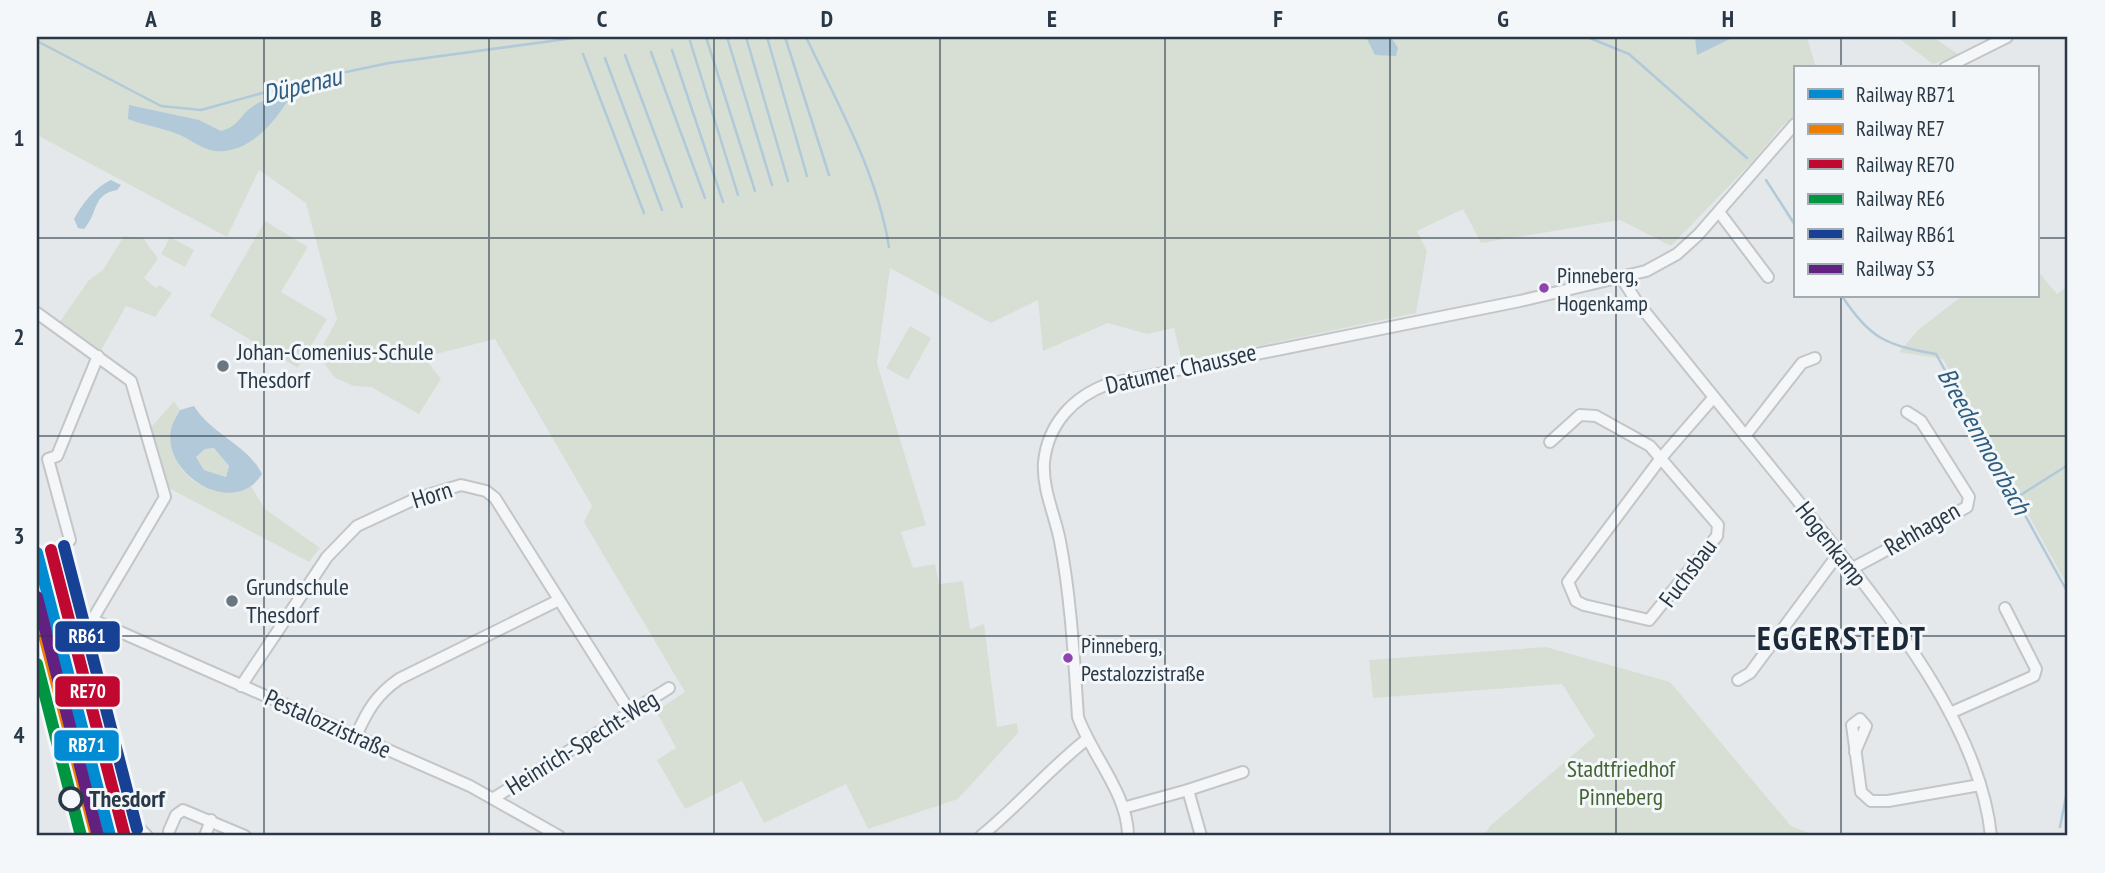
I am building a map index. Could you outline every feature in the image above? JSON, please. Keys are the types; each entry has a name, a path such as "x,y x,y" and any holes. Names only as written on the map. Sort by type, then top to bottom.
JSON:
{"street":[{"path":"1949,66 2007,37"},
{"name":"Datumer Chaussee","path":"1128,836 1123,808 1086,740 1077,717 1060,542 1044,478 1044,461 1054,430 1074,401 1108,384 1622,279 1646,271 1677,254 1719,212 1794,125"},
{"path":"1719,212 1768,277"},
{"name":"Hogenkamp","path":"1622,279 1839,553 1912,652 1950,713 1980,785 1991,836"},
{"path":"37,313 131,381 165,497 93,620 73,643 108,780 131,797 137,826 147,836"},
{"path":"70,540 48,459 57,456 98,356"},
{"path":"1745,436 1802,363 1815,358"},
{"name":"Fuchsbau","path":"1550,442 1572,420 1587,413 1650,446 1661,458 1718,525 1717,536 1649,620 1576,601 1568,582 1661,458 1714,397"},
{"name":"Rehhagen","path":"1851,569 1967,507 1969,497 1921,421 1907,412"},
{"name":"Horn","path":"242,685 337,544 370,518 449,488 475,487 495,499 630,712"},
{"path":"1738,680 1750,673 1839,553"},
{"path":"356,736 369,706 381,692 399,679 559,600"},
{"path":"1950,713 2034,676 2036,669 2005,608"},
{"name":"Pestalozzistraße","path":"93,620 494,798 548,834"},
{"name":"Heinrich-Specht-Weg","path":"494,798 669,688"},
{"path":"981,836 1012,810 1037,780 1086,740"},
{"path":"1855,752 1861,793 1871,801 1888,801 1980,785"},
{"path":"1123,808 1243,772"},
{"path":"1188,790 1201,836"},
{"path":"169,831 176,815 183,810 245,836"},
{"path":"205,836 211,820"}],"green space":[{"path":"37,37 1807,37 1815,66 1794,66 1794,117 1782,126 1754,160 1671,246 1620,220 1481,243 1463,209 1417,231 1427,251 1416,313 1182,362 1174,328 1147,334 1108,323 1043,351 1038,300 991,323 890,268 877,363 926,525 901,532 913,568 935,564 939,584 963,581 970,629 984,624 997,727 1017,723 1018,733 958,799 868,829 846,784 764,823 742,781 685,809 657,760 676,748 656,711 685,692 584,522 592,506 495,339 424,357 441,379 419,414 371,387 354,386 335,378 318,355 337,319 306,203 259,170 227,237 37,135"},
{"path":"1897,37 1933,37 1959,55 1933,64"},
{"path":"265,221 308,247 281,292 327,319 298,368 210,316"},
{"path":"124,236 143,238 158,259 144,278 156,288 159,285 172,293 155,317 126,306 100,352 59,323 89,280 103,270"},
{"path":"170,237 194,250 185,267 161,254"},
{"path":"2038,271 2057,294 2068,286 2068,587 1943,359 1899,352 1918,330 1959,298 2038,298"},
{"path":"910,326 931,338 908,380 886,368"},
{"path":"174,401 180,410 173,429 173,446 177,461 186,474 199,484 214,489 232,490 251,486 265,509 320,548 309,562 161,484 146,433"},
{"path":"214,448 229,466 226,477 204,470 196,457 205,449"},
{"name":"Stadtfriedhof Pinneberg","path":"1546,647 1670,682 1791,826 1815,836 1484,836 1490,826 1595,736 1562,684 1373,698 1369,660"}],"water":[{"path":"1391,37 1398,48 1396,56 1375,55 1367,39"},
{"path":"1695,37 1734,37 1697,55"},
{"path":"286,92 288,100 267,128 248,143 227,151 210,150 175,133 128,119 129,105 199,120 221,131 233,125 256,104"},
{"path":"111,180 121,185 117,190 103,195 89,223 84,229 78,228 74,219 81,207 94,192"},
{"path":"194,406 210,425 248,455 262,474 251,486 238,492 209,489 196,481 184,471 175,458 171,445 172,427 180,410","holes":["214,448 229,466 226,477 204,470 196,457 205,449"]}],"waterway":[{"name":"Düpenau","path":"37,41 161,106 201,110 317,78 389,63 581,37"},
{"path":"706,37 755,191"},
{"path":"727,37 772,185"},
{"path":"746,37 788,181"},
{"path":"767,37 807,176"},
{"path":"785,37 829,175"},
{"path":"806,37 866,166 889,247"},
{"name":"Breedenmoorbach","path":"1587,37 1629,54 1747,158"},
{"path":"690,41 738,195"},
{"path":"672,50 723,202"},
{"path":"651,52 705,198"},
{"path":"583,54 644,213"},
{"path":"625,55 682,207"},
{"path":"605,58 662,210"},
{"name":"Breedenmoorbach","path":"1766,180 1794,223"},
{"name":"Breedenmoorbach","path":"1843,298 1861,322 1881,338 1904,347 1936,354 2068,593"},
{"path":"2016,498 2068,465"},
{"name":"Breedenmoorbach","path":"2060,827 2068,786"}],"rail line":[{"name":"RB61","path":"64,546 137,829"},
{"name":"RE70","path":"51,550 124,833"},
{"name":"RB71","path":"37,553 110,836"},
{"name":"S3","path":"37,597 98,836"},
{"name":"RE7","path":"37,608 96,836"},
{"name":"RE6","path":"37,664 81,836"}],"place":[{"name":"Pinneberg, Hogenkamp","path":"1544,288"},
{"name":"Johan-Comenius-Schule Thesdorf","path":"223,366"},
{"name":"Grundschule Thesdorf","path":"232,601"},
{"name":"Pinneberg, Pestalozzistraße","path":"1068,658"},
{"name":"Thesdorf","path":"71,799"}],"district":[{"name":"EGGERSTEDT","path":"1842,639"}]}
